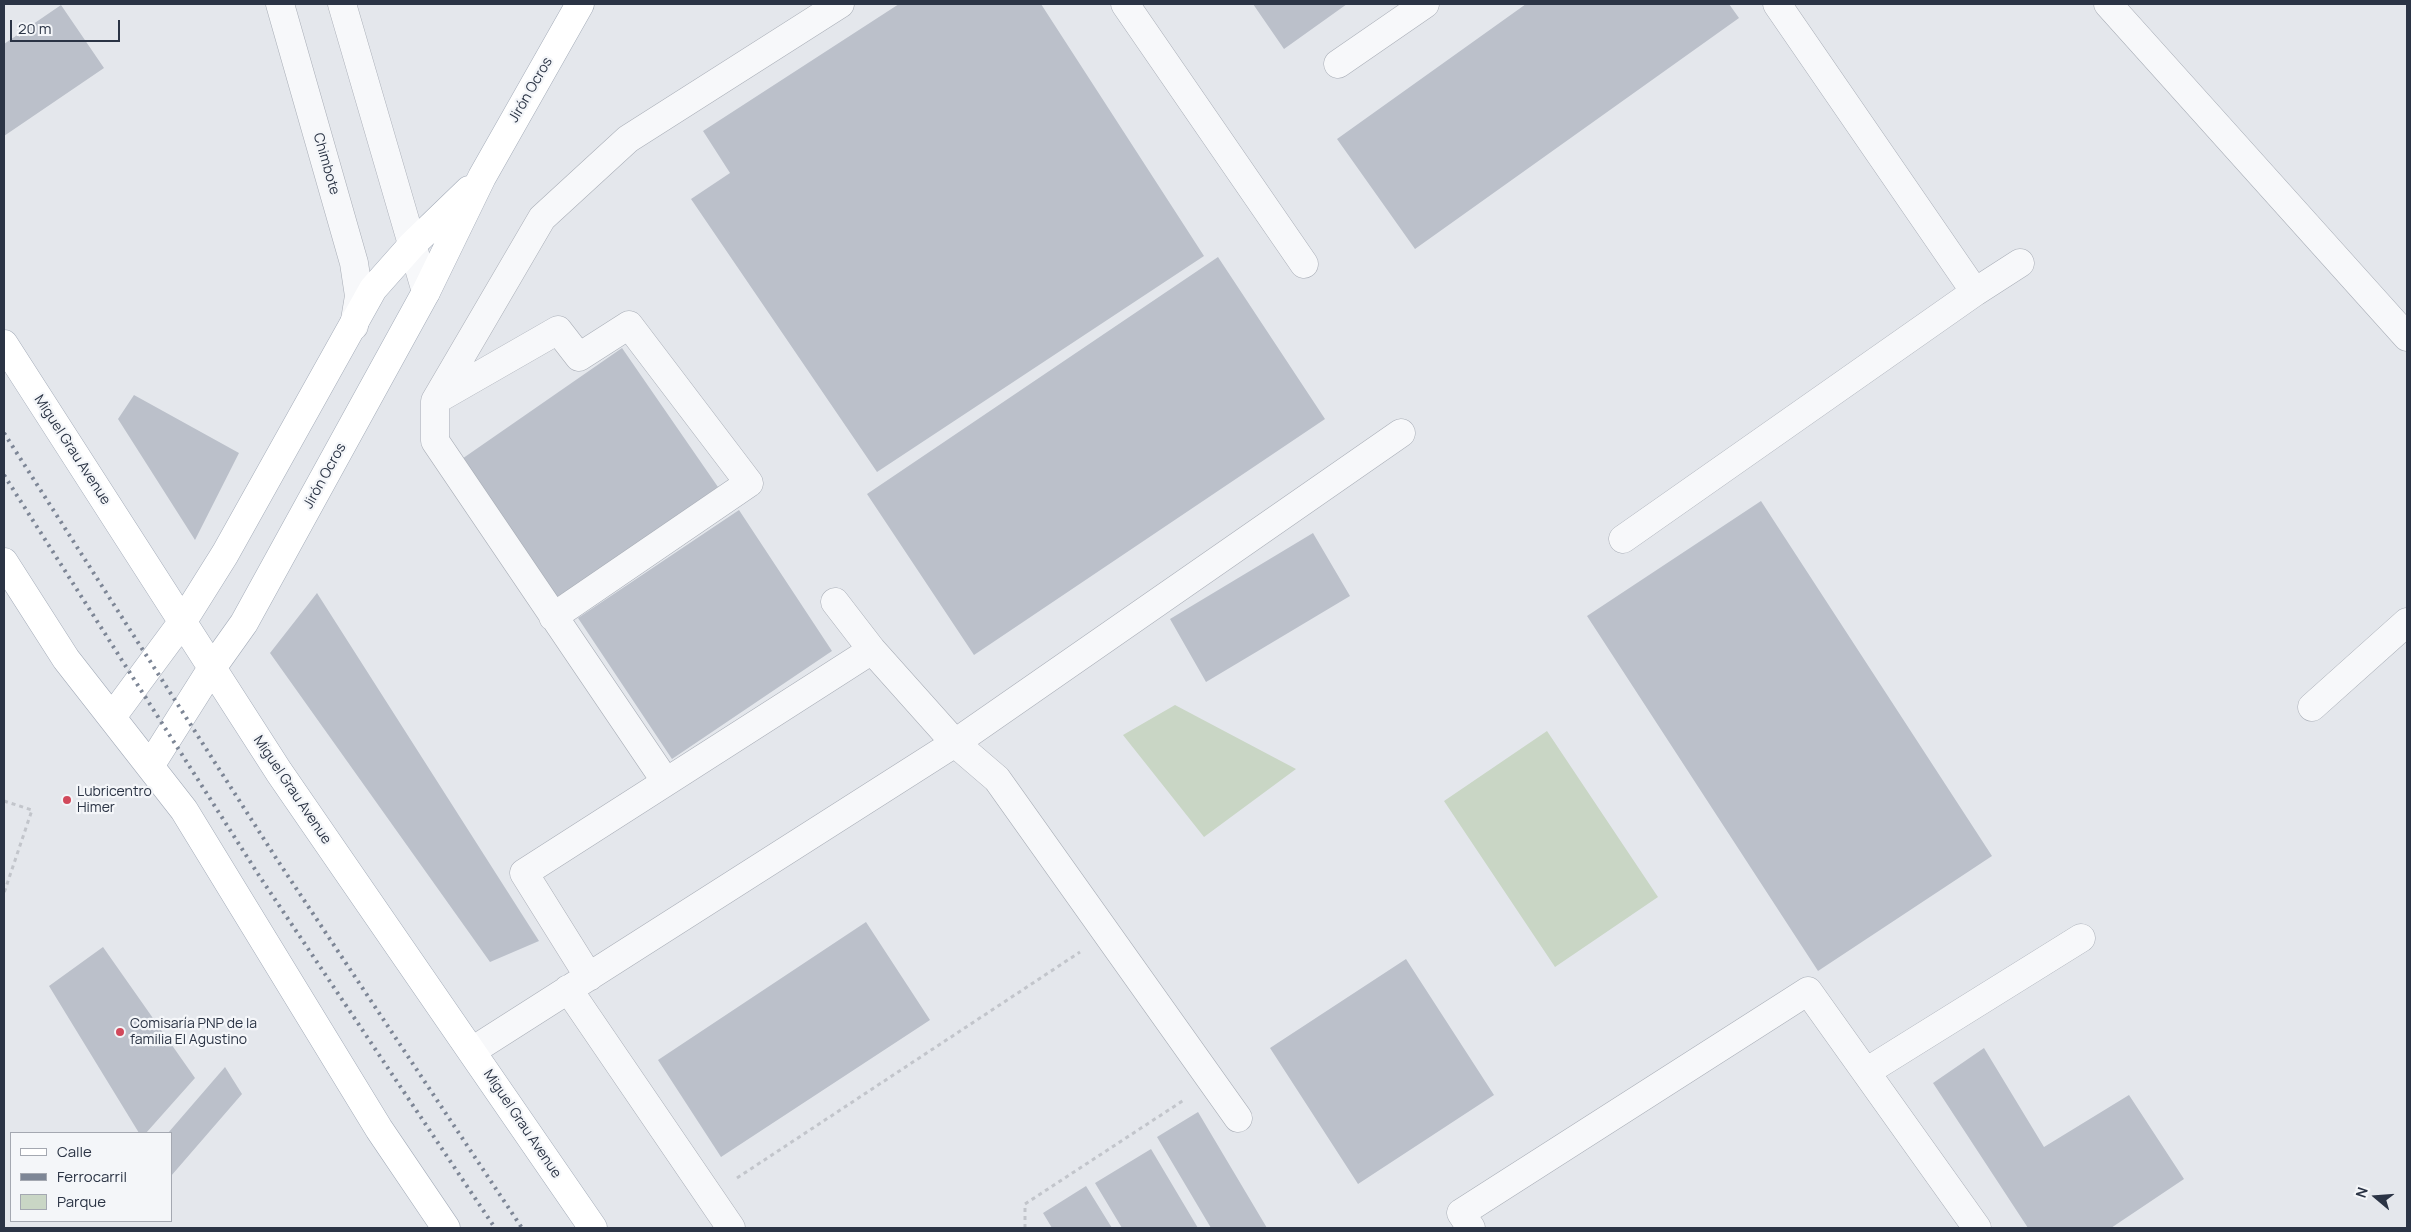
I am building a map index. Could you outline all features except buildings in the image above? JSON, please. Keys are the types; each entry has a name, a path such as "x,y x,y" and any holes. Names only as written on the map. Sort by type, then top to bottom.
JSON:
{"main road":[{"name":"Jirón Ocros","path":"150,766 212,668 244,623 426,292 482,177 580,4"},
{"name":"Jirón Ocros","path":"112,717 183,622 225,554 373,289 412,245 482,177"},
{"name":"Miguel Grau Avenue","path":"4,344 279,772 593,1228"},
{"path":"4,562 66,659 184,810 379,1129 446,1228"}],"street":[{"name":"Chimbote","path":"280,4 354,263 359,296 354,326"},
{"path":"342,4 426,292"},
{"path":"666,782 435,441 435,401 542,218 628,139 840,4"},
{"path":"1125,4 1304,264"},
{"path":"1338,64 1425,4"},
{"path":"1777,4 1975,292"},
{"path":"2108,4 2407,337"},
{"path":"1623,539 1975,292 2020,263"},
{"path":"435,401 558,330 579,357 629,325 749,483 554,617"},
{"path":"472,1051 954,743 1401,432"},
{"path":"835,602 872,650 954,743 997,779 1238,1118"},
{"path":"2312,707 2407,622"},
{"path":"731,1228 709,1196 578,983 524,873 872,650"},
{"path":"1866,1072 2081,938"},
{"path":"1471,1228 1461,1213 1808,991 1977,1228"}],"path":[{"path":"4,801 32,810 4,893"},
{"path":"709,1196 1107,934"},
{"path":"1026,1228 1025,1204 1212,1082"}],"green space":[{"path":"1175,705 1296,769 1204,837 1123,735"},
{"path":"1547,731 1658,897 1555,967 1444,801"}],"railway":[{"path":"4,433 276,858 522,1228"},
{"path":"4,475 258,874 495,1228"}],"place":[{"name":"Lubricentro Himer","path":"67,800"},
{"name":"Comisaría PNP de la familia El Agustino","path":"120,1032"}]}
